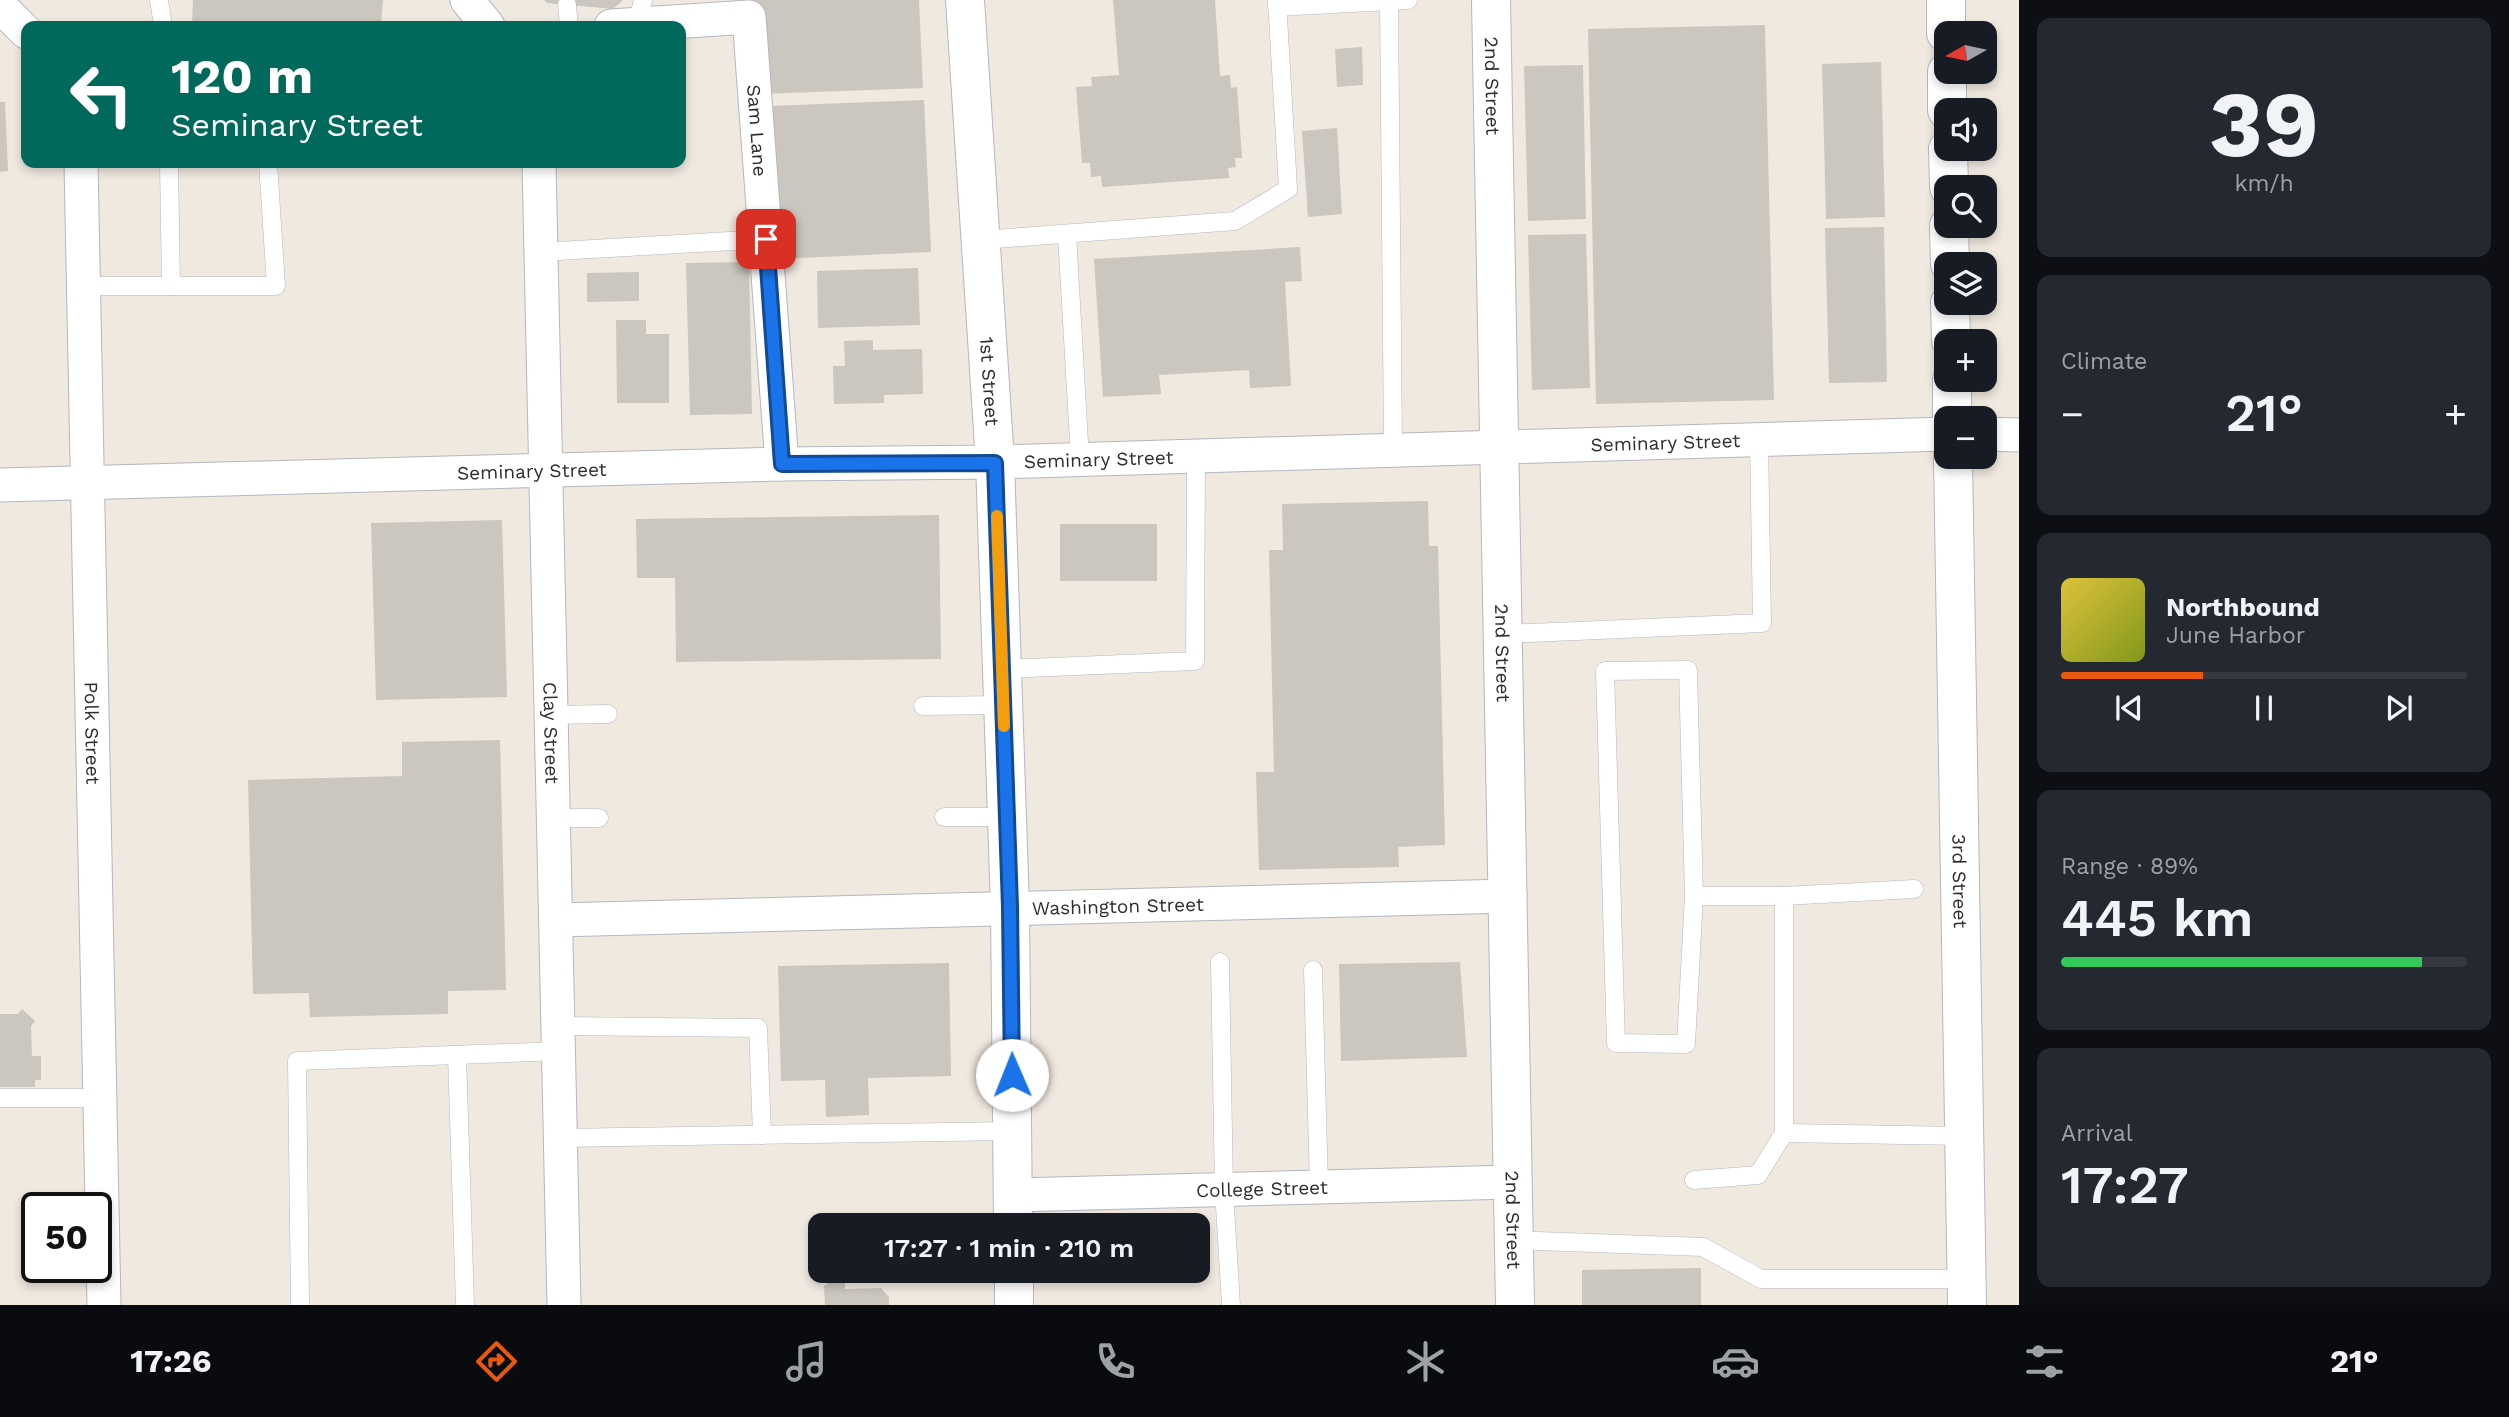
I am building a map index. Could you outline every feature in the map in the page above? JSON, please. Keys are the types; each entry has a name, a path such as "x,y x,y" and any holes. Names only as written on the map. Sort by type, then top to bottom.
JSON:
{"street":[{"name":"1st Street","path":"965,0 995,463 1010,907 1012,1210"},
{"name":"2nd Street","path":"1491,0 1510,896 1511,1182 1515,1305"},
{"path":"1946,0 1946,21"},
{"path":"0,6 21,27"},
{"name":"Sam Lane","path":"630,17 749,17 782,464"},
{"name":"Polk Street","path":"80,168 104,1305"},
{"name":"Clay Street","path":"539,168 564,1305"},
{"name":"Seminary Street","path":"0,485 782,464 995,463 1934,434"},
{"path":"1997,434 2019,435"},
{"name":"3rd Street","path":"1953,469 1967,1292"},
{"name":"Washington Street","path":"556,920 1510,896"},
{"name":"College Street","path":"1012,1210 1224,1190 1511,1182"},
{"path":"1014,1283 1014,1305"}],"lane":[{"path":"159,0 162,21"},
{"path":"981,240 1235,221 1288,189 1277,4 1408,0"},
{"path":"1389,1 1392,449"},
{"path":"567,5 569,21"},
{"path":"169,168 171,286"},
{"path":"83,286 276,286 268,168"},
{"path":"1067,234 1080,460"},
{"path":"541,252 766,239"},
{"path":"1504,634 1762,623 1759,439"},
{"path":"923,706 1003,687 1195,661 1196,456"},
{"path":"1688,670 1694,896 1686,1044 1616,1043 1605,671 1688,670"},
{"path":"551,715 608,714"},
{"path":"944,817 1007,817"},
{"path":"553,818 599,818"},
{"path":"1694,896 1784,896 1914,890"},
{"path":"1694,1180 1758,1175 1784,1133 1784,896"},
{"path":"1220,962 1224,1190 1231,1305"},
{"path":"1313,970 1319,1187"},
{"path":"300,1305 297,1061 457,1055 559,1038 758,1028 762,1135"},
{"path":"457,1055 465,1305"},
{"path":"0,1098 100,1098"},
{"path":"560,1138 1012,1131"},
{"path":"1784,1133 1964,1136"},
{"path":"1513,1240 1703,1247 1761,1279 1967,1292"}],"building":[{"path":"193,0 383,0 381,21 192,21"},
{"path":"544,0 623,0 613,9 547,3"},
{"path":"754,0 919,0 923,88 761,94 759,32"},
{"path":"1113,0 1215,0 1220,76 1230,75 1231,88 1237,87 1242,158 1235,158 1236,167 1228,168 1229,178 1102,187 1101,176 1091,177 1090,163 1082,163 1076,87 1092,86 1091,77 1119,75"},
{"path":"1765,25 1774,400 1596,404 1588,29"},
{"path":"1362,47 1363,85 1337,87 1335,49"},
{"path":"1881,62 1885,217 1826,219 1822,64"},
{"path":"1583,65 1586,219 1528,221 1524,66"},
{"path":"924,100 931,252 778,259 770,106"},
{"path":"0,102 5,102 8,171 0,172"},
{"path":"1337,128 1342,214 1308,217 1302,131"},
{"path":"1884,227 1887,382 1829,383 1825,228"},
{"path":"1586,234 1590,388 1532,390 1528,235"},
{"path":"1300,247 1302,281 1285,282 1291,386 1250,388 1249,370 1159,375 1161,394 1103,397 1094,259"},
{"path":"749,262 752,414 690,415 686,263"},
{"path":"918,268 920,325 818,328 817,271"},
{"path":"639,272 639,301 587,302 587,273"},
{"path":"616,320 646,320 646,334 669,334 669,403 617,403"},
{"path":"873,340 873,350 922,349 923,394 884,395 884,403 834,404 833,366 845,366 844,341"},
{"path":"1428,501 1429,546 1438,546 1445,845 1398,847 1399,867 1259,870 1256,772 1274,772 1269,550 1283,550 1282,504"},
{"path":"939,515 941,659 676,662 675,578 637,578 636,519"},
{"path":"502,520 507,697 376,700 371,523"},
{"path":"1060,524 1157,524 1157,581 1060,581"},
{"path":"500,740 506,990 448,991 448,1014 310,1017 309,993 253,994 248,780 402,776 402,742"},
{"path":"1460,962 1467,1057 1341,1061 1339,964"},
{"path":"949,963 951,1076 868,1078 869,1115 826,1117 825,1080 781,1081 778,966"},
{"path":"22,1009 35,1021 31,1026 32,1056 41,1056 41,1080 35,1080 35,1087 0,1087 0,1014 18,1014"},
{"path":"1701,1268 1701,1305 1582,1305 1582,1270"},
{"path":"828,1283 845,1283 845,1289 881,1288 889,1297 889,1305 825,1305 824,1286"}],"slow traffic":[{"path":"997,516 1004,726"}],"route":[{"path":"766,239 782,464 995,463 1010,907 1012,1075"}]}
